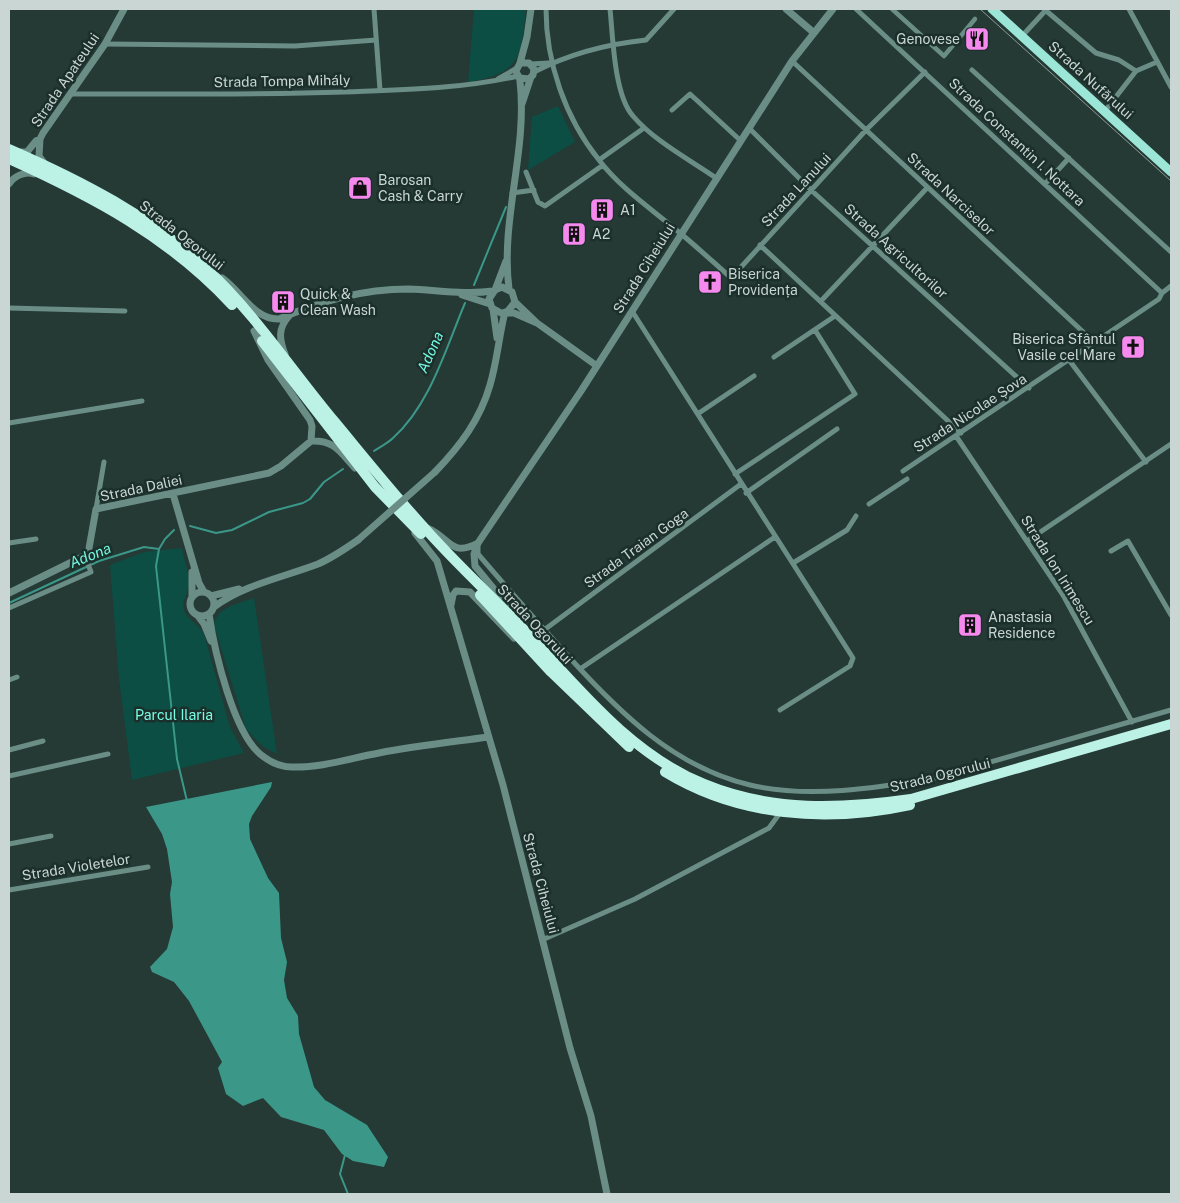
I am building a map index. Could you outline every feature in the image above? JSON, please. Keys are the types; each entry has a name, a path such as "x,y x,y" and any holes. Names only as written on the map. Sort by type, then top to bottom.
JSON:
{"highway":[{"name":"Strada Ogorului","path":"9,149 48,167 138,215 210,272 251,316 422,526 612,722 659,761 707,785 757,801 783,805 829,807 871,805 911,799 1171,724"},
{"name":"Strada Ogorului","path":"9,159 130,220 170,247 219,291 254,331 375,487 467,580 530,650 610,730 655,766 678,780 722,799 780,813 839,815 877,812 905,806 1171,731"}],"main road":[{"name":"Strada Nufărului","path":"992,9 1171,172"}],"street":[{"name":"Strada Apateului","path":"9,149 27,152 40,139 105,44 124,9"},
{"path":"374,9 380,90"},
{"path":"509,289 508,253 520,110 518,66 527,37 531,9"},
{"path":"546,9 546,26 552,63 574,121 603,165 644,204 680,234"},
{"path":"610,9 618,82 631,115 644,128 716,178"},
{"path":"519,77 526,80 552,63 613,43 646,40 674,9"},
{"path":"786,9 813,32"},
{"name":"Strada Ciheiului","path":"529,636 515,614 475,566 474,554 478,543 597,366 792,61 833,9"},
{"name":"Strada Constantin I. Nottara","path":"856,9 1162,293"},
{"path":"892,9 944,56 975,19"},
{"path":"1022,36 1045,9 1096,53 1120,60 1136,71"},
{"path":"1130,9 1171,87"},
{"path":"520,110 532,75 527,37"},
{"path":"105,44 296,46 376,40"},
{"name":"Strada Narciselor","path":"792,61 1095,343"},
{"path":"1105,111 1136,71 1157,62"},
{"path":"518,66 530,63 552,63"},
{"name":"Strada Tompa Mihály","path":"493,81 518,66"},
{"path":"972,70 1171,252"},
{"name":"Strada Lanului","path":"680,234 729,276 732,276 866,130 925,72"},
{"name":"Strada Tompa Mihály","path":"71,94 244,94 380,90 468,85 519,77"},
{"path":"672,110 690,94 741,141"},
{"path":"599,160 644,128"},
{"name":"Strada Agricultorilor","path":"749,128 811,190 873,244 1029,388"},
{"name":"Strada Apateului","path":"40,139 39,156 48,167"},
{"path":"1045,184 1069,158"},
{"path":"526,172 538,202 545,206 603,165"},
{"path":"9,184 12,180 29,172 60,184"},
{"path":"821,301 927,188"},
{"path":"512,193 534,190"},
{"name":"Strada Ion Irimescu","path":"760,245 959,434 1063,595 1132,722"},
{"path":"497,346 491,306 494,290 508,253"},
{"path":"210,272 227,282 263,316 279,319 328,300 368,292 409,289 449,292 494,290 502,287 509,289 514,295 515,302 537,323 597,366"},
{"name":"Strada Nicolae Șova","path":"902,471 1029,388 1159,299 1162,293 1171,286"},
{"path":"449,292 537,323"},
{"path":"198,616 212,611 222,601 264,583 320,563 358,540 435,472 457,450 477,419 491,383 497,346 507,312 515,302"},
{"path":"9,308 125,311"},
{"path":"632,311 699,414 746,493 853,658 850,666 780,710"},
{"path":"291,314 282,326 281,344 284,353 320,403"},
{"path":"774,357 835,316"},
{"path":"735,474 855,394 815,330"},
{"path":"254,331 268,360 310,420 312,426 311,441 326,441 333,444 375,487"},
{"path":"1069,360 1146,462"},
{"path":"699,414 754,376"},
{"path":"9,423 142,402"},
{"path":"746,493 838,429"},
{"name":"Strada Daliei","path":"85,557 90,550 96,509 269,474 311,441"},
{"path":"1027,541 1171,444"},
{"path":"96,509 104,462"},
{"path":"869,504 907,479"},
{"name":"Strada Traian Goga","path":"544,630 741,484"},
{"path":"173,494 188,547 212,611 222,670"},
{"name":"Strada Ciheiului","path":"399,512 437,561 488,737 602,1162 607,1194"},
{"path":"793,563 847,530 856,516"},
{"path":"422,526 435,532 456,549 466,549 478,543 478,554 544,630 624,714 671,751 717,776 763,787 839,790 905,783 935,778 1171,710"},
{"path":"580,669 775,537"},
{"path":"9,543 36,539"},
{"path":"1111,551 1128,541 1171,615"},
{"path":"188,547 194,584 189,607 204,624 222,670 239,728 247,740 264,758 289,767 304,767 397,750 488,737"},
{"path":"9,593 85,557 91,572 9,608"},
{"path":"192,596 264,583"},
{"path":"451,611 452,600 456,591 470,592 505,630 530,650"},
{"path":"9,680 17,677"},
{"path":"9,750 43,741"},
{"path":"9,776 108,754"},
{"path":"542,940 636,899 769,828 780,813"},
{"path":"9,844 51,836"},
{"name":"Strada Violetelor","path":"9,890 148,867"}],"green space":[{"path":"474,9 526,9 522,40 515,60 499,74 468,82"},
{"path":"558,106 575,142 528,170 532,117"},
{"name":"Parcul Ilaria","path":"182,548 189,583 183,606 184,610 204,634 230,727 244,753 132,780 119,679 110,565 144,552"},
{"path":"254,598 277,754 262,746 246,729 214,625 219,614 224,610"}],"shaded area":[{"path":"272,782 271,787 252,816 249,824 250,839 268,878 279,893 281,938 287,962 284,980 287,998 298,1016 299,1034 314,1087 325,1100 367,1125 388,1157 384,1167 353,1161 342,1154 324,1130 281,1117 263,1098 243,1106 226,1094 218,1068 222,1062 189,1001 174,982 152,972 150,967 167,949 173,927 170,894 172,882 167,849 162,834 146,807"}],"waterway":[{"name":"Adona","path":"474,285 506,207"},
{"name":"Adona","path":"374,451 393,438 406,425 427,393 444,357 465,303"},
{"name":"Adona","path":"190,526 216,533 232,530 269,512 303,503 310,499 324,482 343,469"},
{"name":"Adona","path":"9,603 99,561 144,547 159,549 174,530"},
{"path":"159,549 156,566 177,759 187,801"},
{"path":"345,1155 340,1174 348,1194"}],"tram line":[{"path":"980,9 1171,181"}],"place":[{"name":"Genovese","path":"977,39"},
{"name":"Barosan Cash & Carry","path":"360,188"},
{"name":"A1","path":"602,210"},
{"name":"A2","path":"574,234"},
{"name":"Biserica Providența","path":"710,282"},
{"name":"Quick & Clean Wash","path":"283,302"},
{"name":"Biserica Sfântul Vasile cel Mare","path":"1133,347"},
{"name":"Anastasia Residence","path":"970,625"}]}
